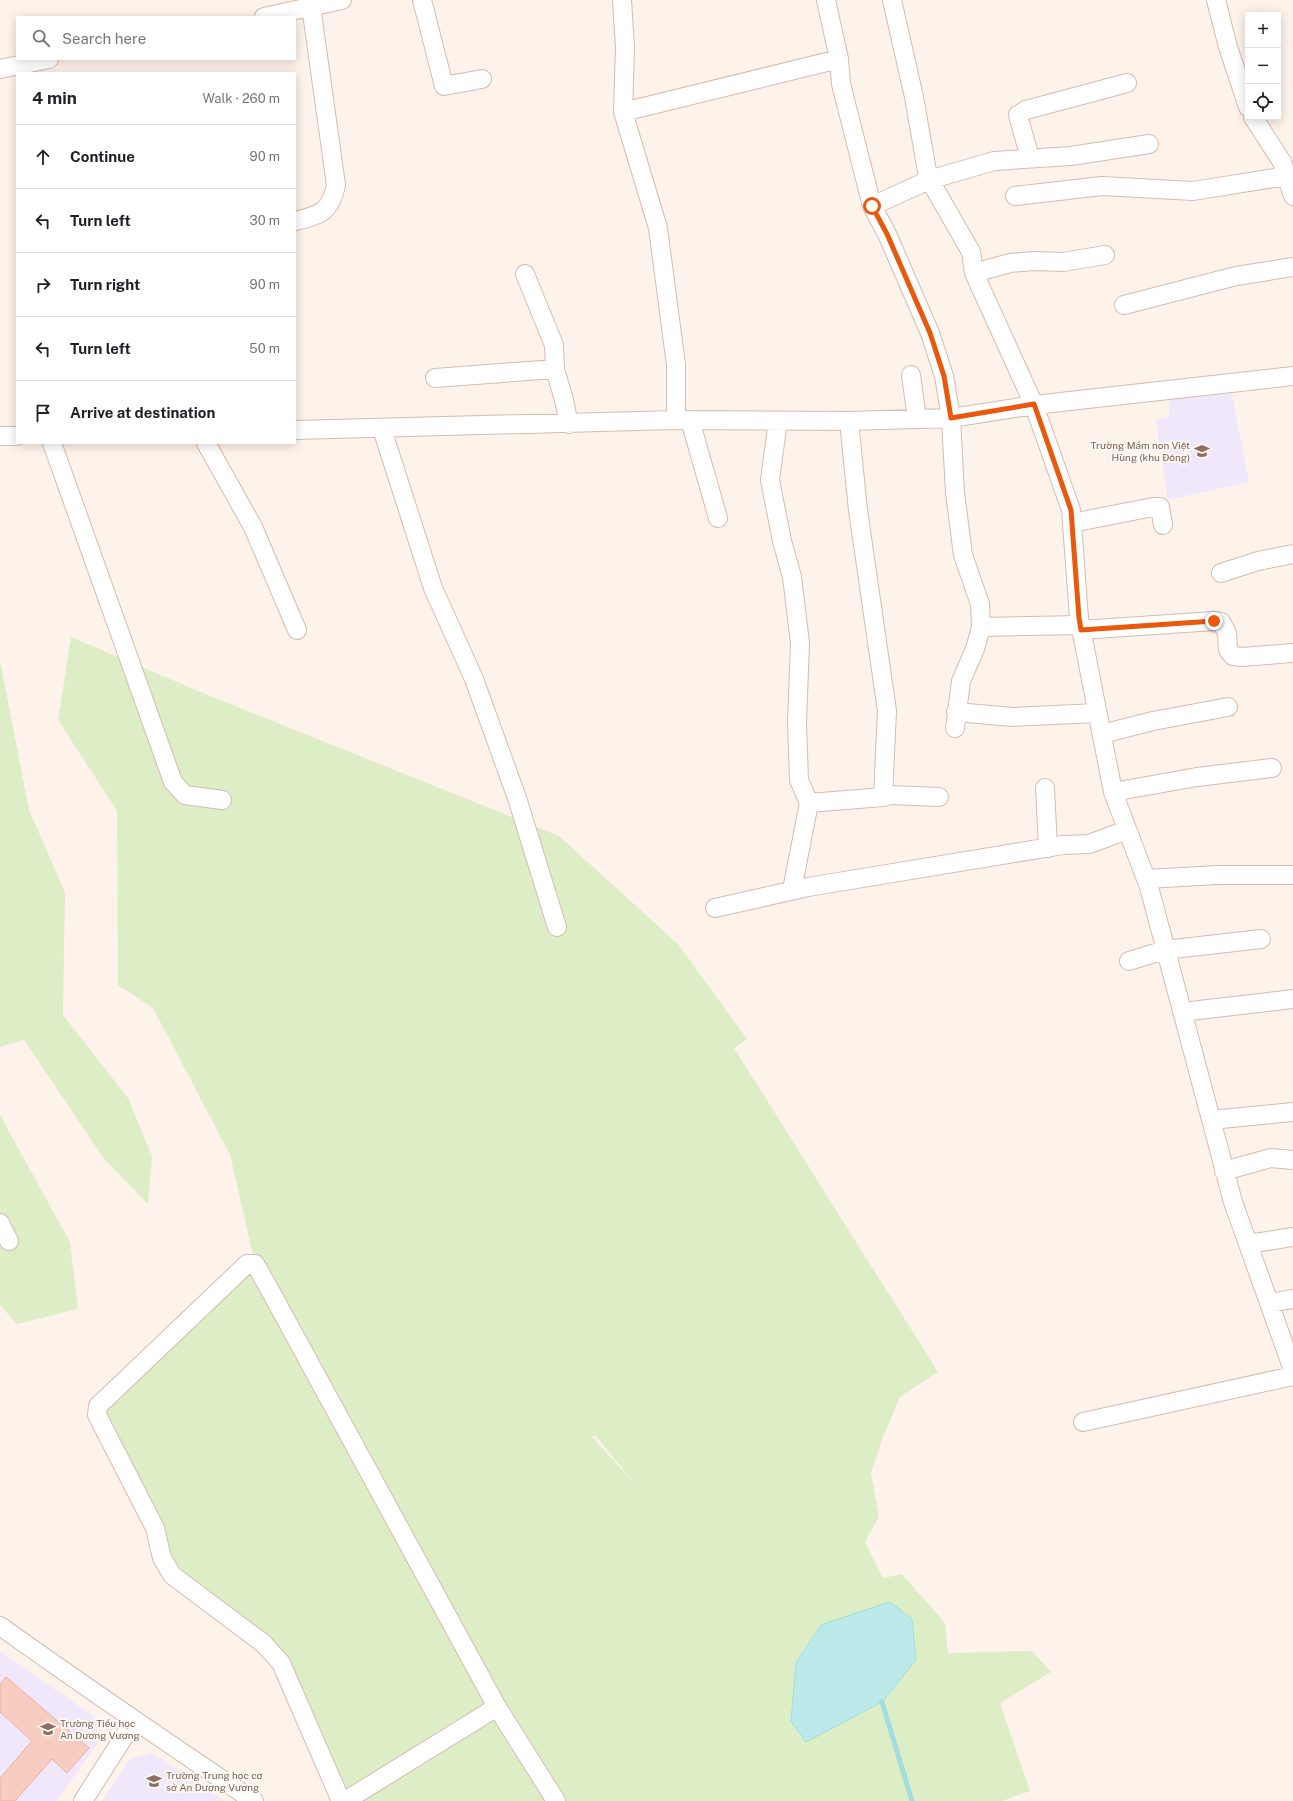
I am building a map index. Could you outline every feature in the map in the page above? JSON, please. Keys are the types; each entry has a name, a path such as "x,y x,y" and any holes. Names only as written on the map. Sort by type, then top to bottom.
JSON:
{"street":[{"path":"268,16 342,0"},
{"path":"422,0 444,86 482,79"},
{"path":"622,0 625,47 623,112 658,228 683,420 718,518"},
{"path":"826,0 839,58 841,84 872,206 887,234 930,333 944,376 951,418 955,492 963,555 980,604 981,627 975,649 961,682 956,720 1098,713"},
{"path":"892,0 914,97 929,180 971,252 974,272 1034,404 1071,510 1080,627 1113,792 1146,880 1233,1202 1293,1370"},
{"path":"1216,0 1228,46 1245,99"},
{"path":"296,221 320,215 333,200 336,186 311,6"},
{"path":"623,112 839,58"},
{"path":"0,69 44,60"},
{"path":"1030,158 1018,115 1026,110 1127,83"},
{"path":"1255,120 1287,165 1293,196"},
{"path":"872,206 929,180 994,161 1071,156 1149,144"},
{"path":"1015,196 1102,186 1193,191 1287,165"},
{"path":"974,272 1010,263 1034,261 1063,262 1105,255"},
{"path":"1124,304 1236,276 1293,267"},
{"path":"524,274 554,344 555,369 569,424"},
{"path":"435,378 555,369"},
{"path":"911,375 917,419"},
{"path":"296,430 382,429 683,420 849,421 951,418 1034,404 1293,376"},
{"path":"778,421 770,480 782,541 792,577 800,642 797,723 799,780 809,802 792,890"},
{"path":"849,421 858,510 887,711 883,797"},
{"path":"382,429 432,588 474,679 517,798 557,927"},
{"path":"0,436 16,436"},
{"path":"52,444 173,782 185,795 222,800"},
{"path":"207,444 253,527 296,630"},
{"path":"1072,523 1153,507 1160,507 1163,525"},
{"path":"1221,573 1258,561 1293,554"},
{"path":"981,627 1080,627 1214,621 1221,622 1227,633 1228,650 1233,656 1242,657 1293,653"},
{"path":"1102,734 1153,721 1228,707"},
{"path":"1113,792 1197,777 1272,768"},
{"path":"1045,788 1048,848"},
{"path":"809,802 883,797 890,795 939,797"},
{"path":"715,908 792,890 1063,845 1089,844 1127,830"},
{"path":"1146,880 1218,875 1293,875"},
{"path":"1129,961 1165,950 1261,939"},
{"path":"1182,1012 1293,999"},
{"path":"1211,1120 1293,1112"},
{"path":"1224,1171 1271,1158 1293,1160"},
{"path":"0,1223 9,1241"},
{"path":"1248,1244 1293,1237"},
{"path":"341,1801 281,1663 274,1653 172,1575 165,1566 155,1528 97,1415 98,1406 247,1264 254,1264 263,1278 497,1707 556,1801"},
{"path":"1269,1303 1293,1299"},
{"path":"1084,1422 1293,1376"},
{"path":"0,1626 94,1690 134,1721 254,1801"},
{"path":"345,1801 497,1707"},
{"path":"83,1801 134,1721"}],"shaded area":[{"name":"Trường Mầm non Việt Hùng (khu Đông)","path":"1231,390 1249,482 1168,500 1156,420 1170,417 1168,398"},
{"name":"Trường Tiểu học An Dương Vương","path":"0,1650 95,1717 99,1741 57,1801 0,1801"},
{"name":"Trường Trung học cơ sở An Dương Vương","path":"152,1753 225,1801 102,1801 129,1760"}],"green space":[{"path":"71,637 203,693 559,836 678,944 747,1039 734,1048 938,1372 900,1397 883,1437 871,1473 879,1517 865,1542 883,1578 902,1574 945,1623 948,1653 1032,1651 1051,1672 1000,1703 1030,1791 1002,1801 341,1801 274,1653 165,1566 97,1415 255,1264 230,1155 153,1008 118,985 117,811 58,720","holes":["595,1435 635,1484 592,1437","820,1625 791,1721 796,1663"]},
{"path":"0,660 29,810 65,892 63,1015 128,1098 152,1156 148,1204 104,1159 24,1040 0,1047"},
{"path":"0,1115 70,1242 78,1309 17,1324 0,1305"}],"water":[{"path":"890,1602 912,1619 916,1660 882,1702 806,1742 791,1721 796,1663 821,1625"}],"building":[{"path":"6,1677 89,1748 67,1773 52,1759 15,1801 0,1801 0,1778 32,1741 0,1712 0,1684"}],"waterway":[{"path":"882,1702 912,1801"}],"place":[{"name":"Trường Mầm non Việt Hùng (khu Đông)","path":"1202,451"},
{"name":"Trường Tiểu học An Dương Vương","path":"48,1729"},
{"name":"Trường Trung học cơ sở An Dương Vương","path":"154,1781"}],"route":[{"path":"872,206 887,234 930,333 944,376 951,418 1034,404 1071,510 1081,630 1214,621"}]}
